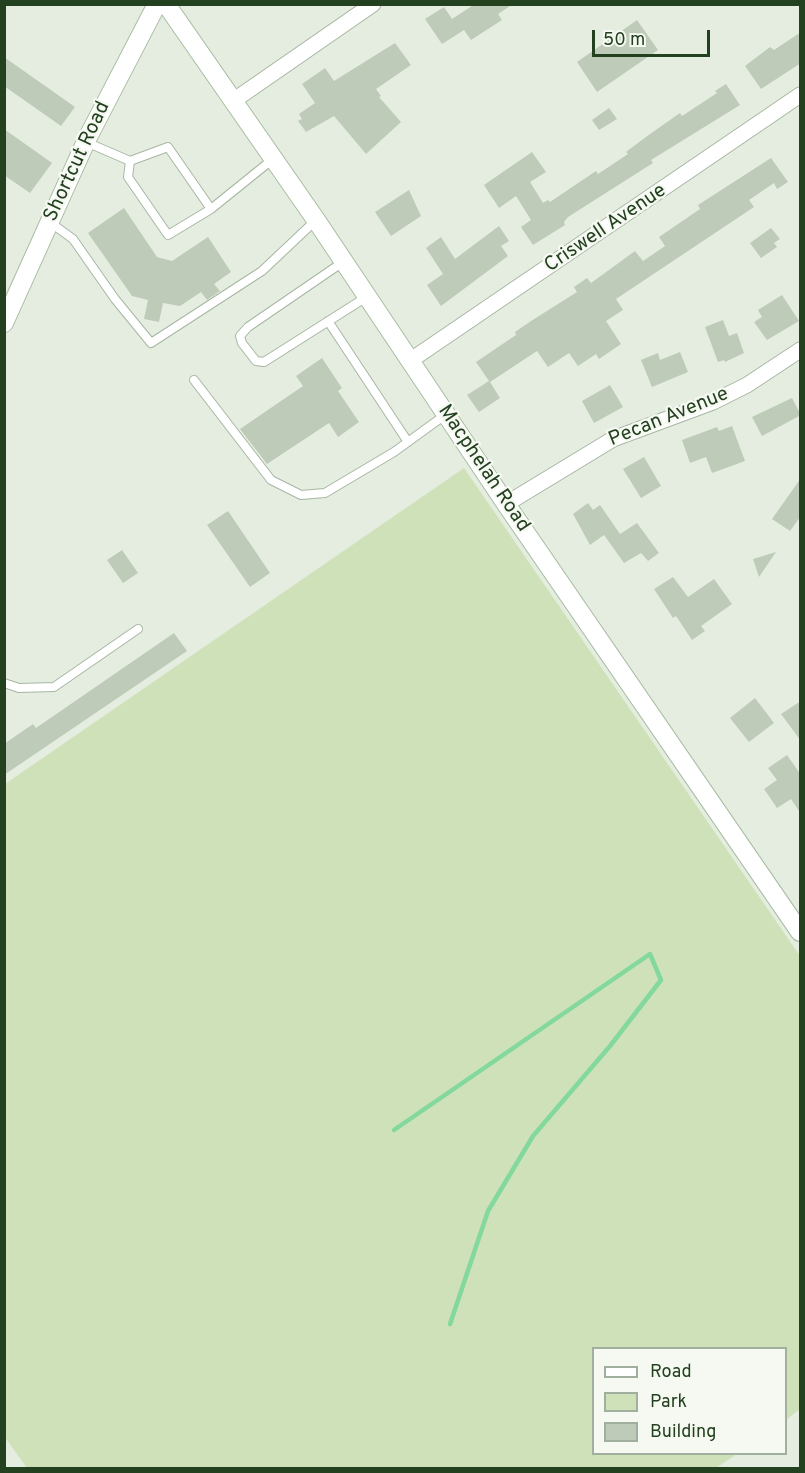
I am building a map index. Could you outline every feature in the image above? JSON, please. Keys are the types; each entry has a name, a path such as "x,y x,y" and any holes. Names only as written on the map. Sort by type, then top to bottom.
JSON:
{"street":[{"name":"Shortcut Road","path":"4,323 86,142 157,4"},
{"name":"Macphelah Road","path":"166,4 316,220 506,504 801,932"},
{"path":"233,101 373,4"},
{"name":"Criswell Avenue","path":"411,360 801,96"},
{"name":"Pecan Avenue","path":"506,504 613,439 712,402 747,385 801,350"}],"lane":[{"path":"86,142 130,161 168,147 211,209"},
{"path":"130,161 128,177 168,235 211,209 273,159"},
{"path":"49,222 73,239 115,299 151,343 262,271 316,220"},
{"path":"344,261 248,327 240,336 242,344 256,361 264,362 368,296"},
{"path":"327,321 408,442"},
{"path":"194,380 271,480 301,495 325,494 408,442 447,414"},
{"path":"4,683 20,688 54,687 138,629"}],"green space":[{"path":"464,468 800,956 800,1409 787,1419 787,1347 592,1347 592,1455 736,1455 716,1468 27,1468 4,1436 5,784"}],"building":[{"path":"475,4 513,4 498,14 502,20 471,40 464,30 442,44 425,19 444,7 452,19"},
{"path":"637,20 658,50 597,92 577,62"},
{"path":"801,32 801,63 761,89 745,66 770,47 774,50"},
{"path":"395,43 411,65 376,89 381,96 379,97 401,122 366,154 334,116 306,132 298,121 302,119 299,114 315,103 302,84 325,68 334,81"},
{"path":"4,57 75,107 61,126 4,86"},
{"path":"726,84 740,105 651,160 653,163 568,217 564,222 565,225 533,245 521,227 531,220 516,196 499,208 484,185 532,152 546,172 530,182 543,203 548,200 550,202 596,171 598,174 628,154 626,152 650,134 680,113 682,116 717,93 715,91"},
{"path":"609,108 617,119 599,130 592,120"},
{"path":"4,129 52,163 30,193 4,175"},
{"path":"771,158 788,182 777,189 774,183 749,200 754,207 616,299 623,310 606,321 621,344 599,359 596,354 578,366 569,353 548,367 537,351 490,382 500,398 479,412 467,395 489,381 476,362 516,335 515,332 577,292 574,287 587,278 591,283 635,251 643,261 665,246 659,237 700,209 698,205"},
{"path":"409,190 421,216 391,236 375,212"},
{"path":"124,208 157,257 172,261 208,237 231,272 214,284 220,291 207,300 201,292 180,306 163,303 159,322 144,319 148,300 132,296 88,233"},
{"path":"499,226 509,241 501,246 508,256 441,306 427,285 443,274 426,248 441,237 455,259"},
{"path":"771,228 780,239 774,243 777,247 761,258 750,243"},
{"path":"782,295 799,321 767,340 754,322 762,317 758,310"},
{"path":"723,320 729,336 737,333 744,353 725,362 724,360 718,362 705,327"},
{"path":"680,352 688,372 652,387 641,360 658,353 660,360"},
{"path":"322,358 342,388 338,391 359,422 338,437 329,423 267,464 240,429 303,386 296,376"},
{"path":"610,385 623,407 594,423 582,401"},
{"path":"792,398 801,415 762,436 752,417"},
{"path":"732,426 745,461 712,473 706,457 690,463 682,440 717,427 719,431"},
{"path":"644,457 661,486 641,498 623,469"},
{"path":"801,478 801,516 790,531 772,519"},
{"path":"588,503 593,510 600,505 620,534 637,523 659,553 648,561 641,553 624,563 604,535 590,545 573,514"},
{"path":"228,511 270,573 250,587 207,525"},
{"path":"122,550 138,573 123,583 107,560"},
{"path":"776,552 759,577 753,559"},
{"path":"673,577 688,597 714,579 732,604 701,626 705,631 692,640 676,616 673,618 654,589"},
{"path":"174,633 187,651 4,775 4,744 33,724 36,728"},
{"path":"755,698 774,723 749,742 730,718"},
{"path":"801,701 801,741 781,714"},
{"path":"787,755 801,775 801,814 791,799 777,808 764,789 777,780 768,768"}],"waterway":[{"path":"394,1130 650,954 661,980 610,1046 533,1136 488,1211 450,1324"}]}
